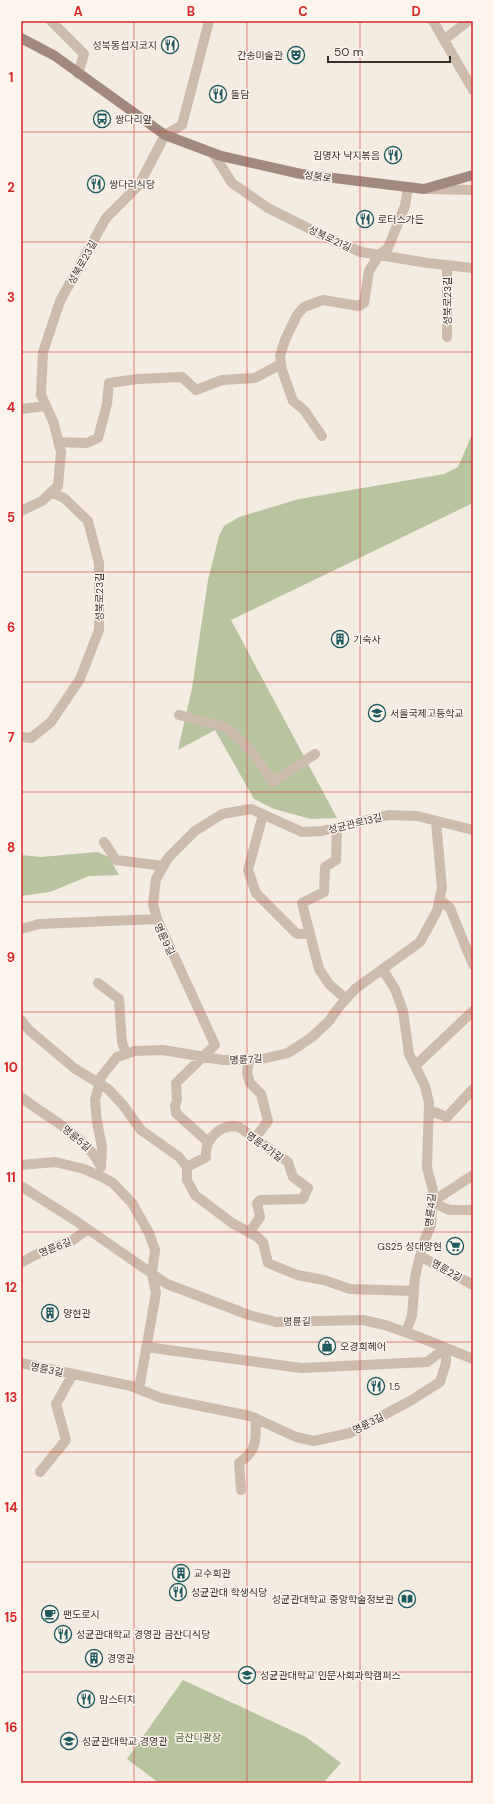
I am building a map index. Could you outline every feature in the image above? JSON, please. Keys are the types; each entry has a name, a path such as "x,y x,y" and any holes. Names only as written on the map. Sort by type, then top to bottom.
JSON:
{"main road":[{"name":"성북로","path":"21,38 55,56 78,74 165,135 213,153 301,174 424,189 473,175"}],"street":[{"path":"165,135 182,125 209,21"},
{"path":"433,21 445,39 473,90"},
{"path":"445,39 468,21"},
{"path":"56,23 84,54 78,74"},
{"name":"성북로23길","path":"21,511 42,501 58,486 61,452 53,421 41,394 43,352 60,302 106,218 139,185 165,135"},
{"name":"성북로21길","path":"213,153 232,184 268,208 341,244 361,252 447,266 473,268"},
{"path":"322,436 304,410 293,401 281,364 280,356 285,340 296,315 304,307 323,300 359,306 364,302 369,271 379,255 388,248 405,206 408,187"},
{"path":"424,189 473,190"},
{"name":"성북로23길","path":"447,266 447,337"},
{"path":"58,442 86,442 98,438 107,404 109,383 138,379 182,377 196,390 222,380 256,378 281,364"},
{"path":"21,409 46,406"},
{"name":"성북로23길","path":"21,737 30,738 51,722 80,679 99,630 99,563 88,521 64,498 51,492"},
{"path":"180,715 225,727 250,749 273,782 315,754"},
{"name":"성균관로13길","path":"157,919 153,904 156,879 168,858 195,831 222,814 251,809 302,832 322,831 388,815 417,816 436,822 473,830"},
{"path":"263,815 248,870 256,893 297,934 310,934"},
{"name":"명륜7길","path":"101,1172 102,1147 97,1122 95,1100 100,1077 117,1057 136,1050 163,1050 223,1060 262,1059 288,1053 312,1037 329,1021 355,989 420,942 437,911 442,888 436,822"},
{"path":"337,828 336,860 325,867 324,892 302,903 319,969 329,984 346,999"},
{"path":"104,842 116,860 164,866"},
{"path":"440,900 450,908 473,965"},
{"name":"명륜9길","path":"21,929 39,924 157,919 215,1045 204,1057"},
{"name":"명륜4길","path":"383,970 395,989 403,1011 408,1054 425,1086 429,1103 427,1168 433,1190 431,1225 420,1256 415,1277 412,1316 406,1332"},
{"path":"98,983 119,999 122,1042 126,1054"},
{"path":"415,1066 473,1011"},
{"path":"21,1020 29,1030 74,1068 108,1089 124,1105 141,1130 179,1157 187,1168 187,1180 195,1195 232,1224 263,1242 268,1263 297,1275 324,1280 350,1289 414,1291"},
{"path":"204,1057 176,1083 177,1100 175,1106 176,1112 208,1142"},
{"path":"249,1059 247,1073 250,1082 261,1094 268,1121 255,1138"},
{"path":"429,1110 447,1117 473,1089"},
{"name":"명륜5길","path":"21,1097 64,1127 94,1152 101,1172 132,1203 149,1233 155,1250 152,1274"},
{"name":"명륜4가길","path":"187,1168 206,1157 205,1149 212,1137 222,1129 232,1125 239,1127 288,1162 293,1177 308,1188 303,1199 260,1200 257,1203 260,1217 249,1233"},
{"path":"21,1165 55,1162 101,1172"},
{"path":"432,1202 473,1175"},
{"name":"명륜길","path":"21,1186 88,1229 167,1284 249,1315 276,1322 364,1320 385,1325 473,1359"},
{"path":"432,1202 449,1210 473,1210"},
{"name":"명륜6길","path":"21,1263 73,1240 88,1229"},
{"name":"명륜2길","path":"420,1256 473,1285"},
{"path":"139,1389 156,1293 152,1274"},
{"path":"146,1347 301,1368 427,1362 446,1348"},
{"name":"명륜3길","path":"21,1363 131,1386 161,1398 250,1416 296,1437 314,1441 350,1432 410,1402 440,1382 446,1363 446,1348"},
{"name":"명륜3길","path":"40,1472 66,1440 56,1404 73,1374"},
{"path":"241,1490 239,1463 247,1458 255,1447 256,1418"}],"green space":[{"path":"473,432 473,503 231,620 337,818 311,819 274,809 254,799 215,730 178,750 192,688 208,580 219,536 224,526 239,517 299,499 444,474 458,467"},
{"path":"97,852 109,857 119,875 89,876 50,892 21,896 21,855 41,857"},
{"name":"금잔디광장","path":"183,1680 306,1737 341,1763 323,1783 159,1783 127,1759"}],"place":[{"name":"성북동섭지코지","path":"170,45"},
{"name":"간송미술관","path":"296,55"},
{"name":"돌담","path":"218,94"},
{"name":"쌍다리앞","path":"102,119"},
{"name":"김명자 낙지볶음","path":"393,155"},
{"name":"쌍다리식당","path":"96,184"},
{"name":"로터스가든","path":"365,219"},
{"name":"기숙사","path":"340,639"},
{"name":"서울국제고등학교","path":"377,713"},
{"name":"GS25 성대양현","path":"455,1246"},
{"name":"양현관","path":"50,1313"},
{"name":"오경희헤어","path":"327,1346"},
{"name":"1.5","path":"376,1386"},
{"name":"교수회관","path":"181,1573"},
{"name":"성균관대 학생식당","path":"178,1592"},
{"name":"성균관대학교 중앙학술정보관","path":"407,1599"},
{"name":"팬도로시","path":"50,1614"},
{"name":"성균관대학교 경영관 금잔디식당","path":"63,1634"},
{"name":"경영관","path":"94,1658"},
{"name":"성균관대학교 인문사회과학캠퍼스","path":"247,1675"},
{"name":"맘스터치","path":"86,1699"},
{"name":"성균관대학교 경영관","path":"69,1741"}]}
